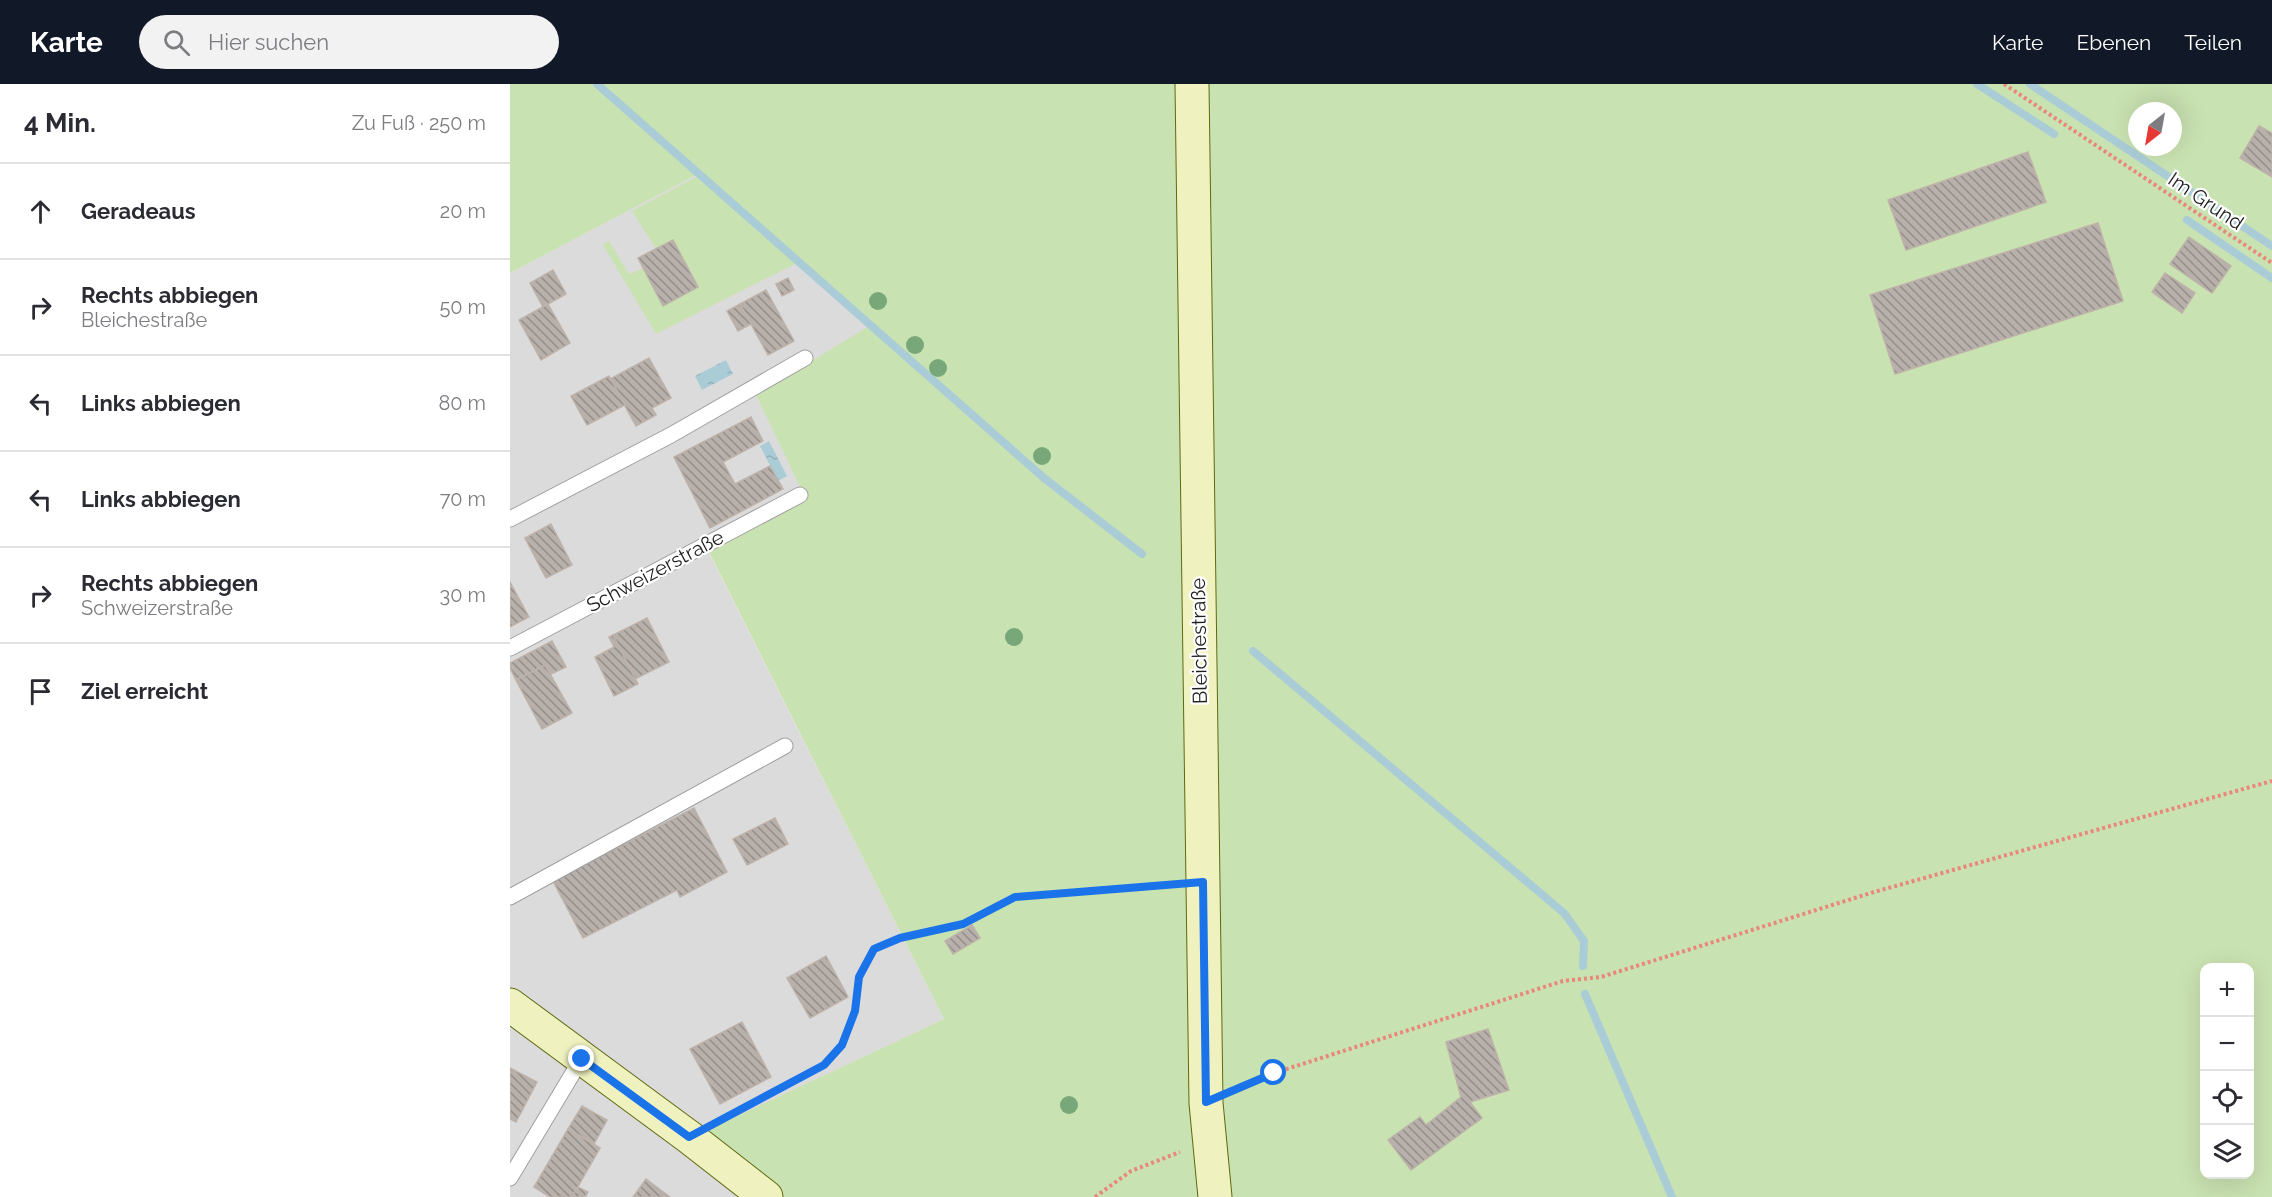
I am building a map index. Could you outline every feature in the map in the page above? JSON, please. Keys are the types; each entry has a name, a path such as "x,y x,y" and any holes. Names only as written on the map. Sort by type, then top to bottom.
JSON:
{"main road":[{"name":"Bleichestraße","path":"1192,84 1206,1102 1215,1197"},
{"path":"510,1005 766,1197"}],"lane":[{"path":"510,519 670,435 805,358"},
{"name":"Schweizerstraße","path":"510,648 800,495"},
{"path":"510,897 785,746"},
{"path":"510,1178 582,1059"}],"path":[{"name":"Im Grund","path":"2004,84 2272,263"},
{"path":"1206,1102 1274,1073 1563,981 1601,977 1874,892 2272,781"},
{"path":"689,1137 824,1065 842,1045 855,1011 859,977 874,949 900,938 963,924 1015,897 1203,882"},
{"path":"1095,1197 1131,1171 1179,1152 1210,1145"}],"shaded area":[{"path":"700,173 874,324 756,395 806,497 708,551 944,1019 694,1137 772,1197 510,1197 510,273"}],"green space":[{"path":"510,84 2272,84 2272,1197 772,1197 693,1137 944,1019 708,550 805,497 756,395 874,323 700,173 510,273"},
{"path":"700,175 799,262 656,334 603,245 609,241 629,274 644,268 663,305 698,287 673,240 656,249 632,211"}],"water":[{"path":"726,360 733,374 702,390 695,376"},
{"path":"769,441 787,476 778,481 760,446"}],"building":[{"path":"2259,126 2272,133 2272,177 2240,158"},
{"path":"2028,152 2046,202 1906,250 1888,200"},
{"path":"2098,223 2123,301 1895,374 1870,295"},
{"path":"2189,237 2231,266 2212,293 2170,264"},
{"path":"673,240 698,287 663,306 638,258"},
{"path":"553,270 566,294 543,307 530,283"},
{"path":"2165,273 2195,293 2182,313 2152,292"},
{"path":"788,278 794,290 782,296 776,284"},
{"path":"766,290 794,341 768,355 740,304"},
{"path":"548,304 570,343 541,360 519,320"},
{"path":"740,304 751,324 738,331 727,311"},
{"path":"649,358 671,398 652,408 656,415 636,426 610,379"},
{"path":"609,376 625,405 587,425 571,396"},
{"path":"751,417 763,441 723,462 735,484 770,466 783,489 710,528 674,457"},
{"path":"551,524 572,565 546,578 525,538"},
{"path":"510,582 529,617 510,627"},
{"path":"647,618 669,662 635,679 613,635"},
{"path":"613,635 638,684 614,696 595,657 614,647 609,637"},
{"path":"552,641 566,667 551,674 545,665 516,680 510,663"},
{"path":"545,665 572,713 542,729 516,680"},
{"path":"694,808 727,872 680,897 677,890 583,938 553,881"},
{"path":"775,818 788,844 747,865 733,839"},
{"path":"972,925 980,938 953,954 945,941"},
{"path":"826,956 848,997 810,1018 787,978"},
{"path":"742,1022 771,1077 720,1104 690,1049"},
{"path":"1488,1029 1509,1090 1470,1102 1482,1118 1411,1170 1388,1140 1420,1117 1426,1125 1461,1097 1446,1042"},
{"path":"510,1068 537,1082 516,1122 510,1119"},
{"path":"582,1106 607,1120 594,1144 568,1129"},
{"path":"568,1129 600,1148 572,1197 550,1197 534,1187"},
{"path":"646,1179 670,1197 633,1197"},
{"path":"578,1187 588,1192 585,1197 572,1197"}],"waterway":[{"path":"597,84 1044,478 1142,554"},
{"path":"1977,84 2054,134"},
{"path":"2030,84 2272,246"},
{"path":"2187,220 2272,278"},
{"path":"1253,651 1564,913 1584,941 1583,966"},
{"path":"1585,994 1672,1197"}],"route":[{"path":"582,1059 689,1137 824,1065 842,1045 855,1011 859,977 874,949 900,938 963,924 1015,897 1203,882 1206,1102 1274,1073"}]}
